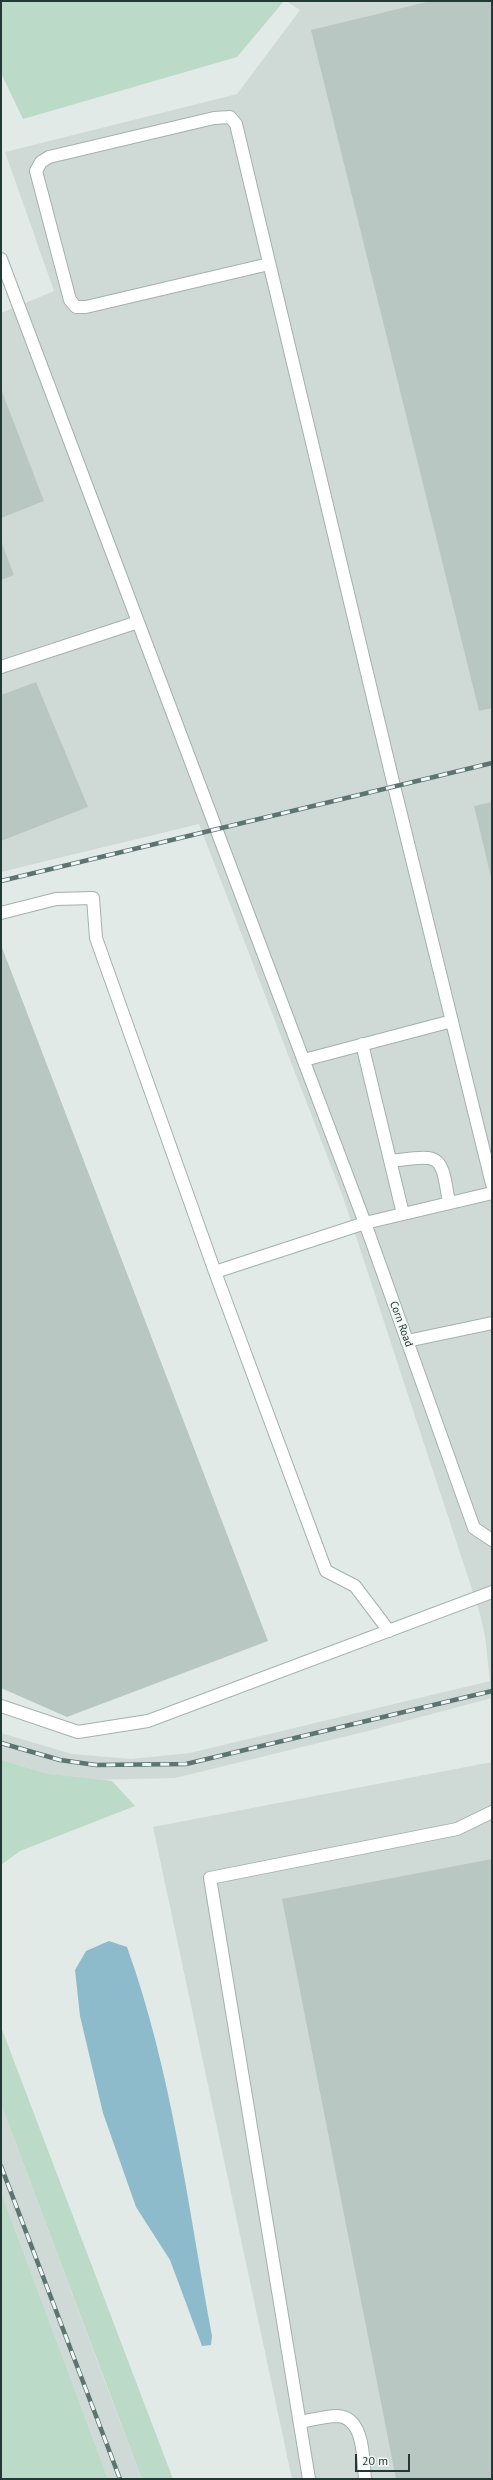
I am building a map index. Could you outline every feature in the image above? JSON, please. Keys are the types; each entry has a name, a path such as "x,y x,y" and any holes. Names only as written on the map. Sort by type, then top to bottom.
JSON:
{"street":[{"path":"269,264 86,307 76,307 70,300 36,171 41,162 48,157 214,118 230,117 236,124 492,1184"},
{"name":"Corn Road","path":"1,258 365,1223 474,1528 492,1540"},
{"path":"1,667 138,622"},
{"path":"1,913 56,899 93,898 96,938 215,1272 326,1571 355,1586 389,1631"},
{"path":"304,1060 452,1021"},
{"path":"362,1044 404,1214"},
{"path":"390,1161 425,1157 439,1162 444,1169 449,1203"},
{"path":"215,1272 365,1223 492,1193"},
{"path":"407,1341 492,1323"},
{"path":"1,1706 78,1732 148,1721 492,1592"},
{"path":"309,2479 210,1878 457,1829 492,1812"},
{"path":"300,2422 338,2416 350,2420 360,2437 365,2479"}],"shaded area":[{"path":"286,1 492,1 492,1698 368,1731 175,1778 94,1780 49,1774 1,1760 1,1733 72,1754 131,1759 190,1753 490,1681 485,1636 480,1614 343,1197 199,824 1,872 1,313 54,291 5,152 237,94 300,10"},
{"path":"492,1762 492,2479 292,2479 153,1827"},
{"path":"1,2104 142,2479 108,2479 1,2192"}],"green space":[{"path":"1,1 284,1 237,57 23,119 1,73"},
{"path":"1,1760 49,1774 112,1781 135,1806 20,1851 1,1865"},
{"path":"1,2027 173,2479 142,2479 1,2104"},
{"path":"1,2192 108,2479 1,2479"}],"water":[{"path":"109,1941 127,1947 143,1994 156,2042 186,2189 212,2336 211,2345 202,2346 170,2260 136,2207 103,2113 80,2016 75,1970 86,1951"}],"building":[{"path":"431,1 492,1 492,708 479,711 311,30"},
{"path":"1,389 44,501 1,518"},
{"path":"1,541 14,575 1,580"},
{"path":"36,682 88,807 1,841 1,695"},
{"path":"492,802 492,877 491,877 474,806"},
{"path":"1,945 268,1641 67,1717 1,1688"},
{"path":"492,1859 492,2479 396,2479 282,1899"}],"railway":[{"path":"1,881 492,763"},
{"path":"1,1743 60,1760 96,1765 186,1764 492,1691"},
{"path":"1,2166 120,2479"}]}
